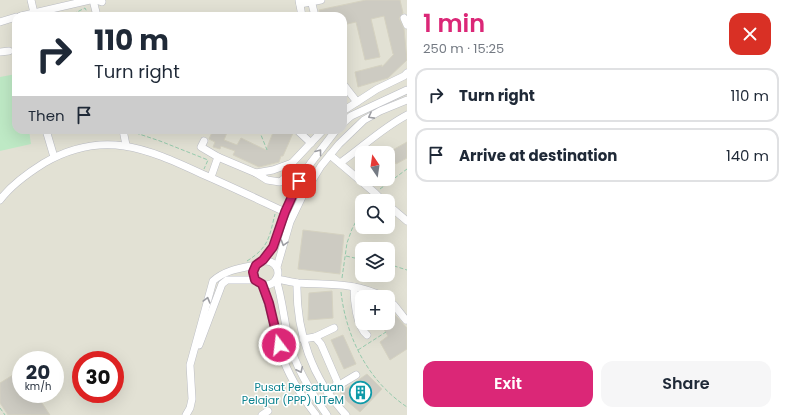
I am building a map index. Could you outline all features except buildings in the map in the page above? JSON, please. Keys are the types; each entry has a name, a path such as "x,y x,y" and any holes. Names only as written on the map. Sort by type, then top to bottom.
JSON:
{"street":[{"path":"31,0 34,12"},
{"path":"39,12 95,0 96,12"},
{"path":"301,12 299,2 321,0"},
{"path":"312,1 314,12"},
{"path":"0,22 12,18"},
{"path":"0,52 9,51"},
{"path":"347,107 407,73"},
{"path":"347,89 357,102"},
{"path":"347,120 351,116 407,90"},
{"path":"327,415 308,386 295,359 290,344 283,303 276,279 278,271 277,267 290,222 302,197 320,166 339,144 364,120 380,111 407,100"},
{"path":"347,111 351,116"},
{"path":"340,162 357,152 381,131 407,115"},
{"path":"47,134 54,157"},
{"path":"124,134 126,145"},
{"path":"301,134 310,143"},
{"path":"204,141 201,147 218,157 267,180 280,182 285,178 292,163 319,134"},
{"path":"186,415 190,408 192,399 190,365 213,281 219,275 256,265 263,260 273,247 285,212 299,181 333,134"},
{"path":"0,200 6,192 30,171 54,157 77,149 110,144 126,145 152,152 211,177 285,212"},
{"path":"330,155 375,193"},
{"path":"211,177 218,157"},
{"path":"256,174 292,163"},
{"path":"395,211 407,221"},
{"path":"263,260 271,262 277,267"},
{"path":"255,280 253,272 256,265"},
{"path":"276,279 297,283 354,286 368,290"},
{"path":"190,365 196,354 222,284 227,280 255,280 262,284 270,284 276,279"},
{"path":"297,283 297,310 303,339 311,362 327,392 346,415"},
{"path":"262,284 269,303 279,345 286,366 316,415"},
{"path":"354,286 354,299 358,317 364,332 367,335"},
{"path":"395,306 406,320"},
{"path":"303,339 315,337 334,328"},
{"path":"315,337 321,344 337,381 336,387"},
{"path":"327,392 356,375"}],"path":[{"path":"76,12 85,8 86,12"},
{"path":"140,134 208,160 202,173"},
{"path":"261,134 267,150"},
{"path":"375,193 407,169"},
{"path":"246,261 264,247 269,240 275,214 273,211"},
{"path":"346,256 355,258"},
{"path":"395,266 407,270"},
{"path":"357,350 386,332"},
{"path":"0,408 5,415"}],"shaded area":[{"path":"0,0 407,0 407,415 0,415"}],"green space":[{"path":"12,75 12,134 30,134 31,144 0,151 0,77"}],"place":[{"name":"Pusat Persatuan Pelajar (PPP) UTeM","path":"360,393"}],"route":[{"path":"279,345 272,323 269,303 262,284 255,280 253,272 256,265 263,260 273,247 285,212 299,181"}]}
